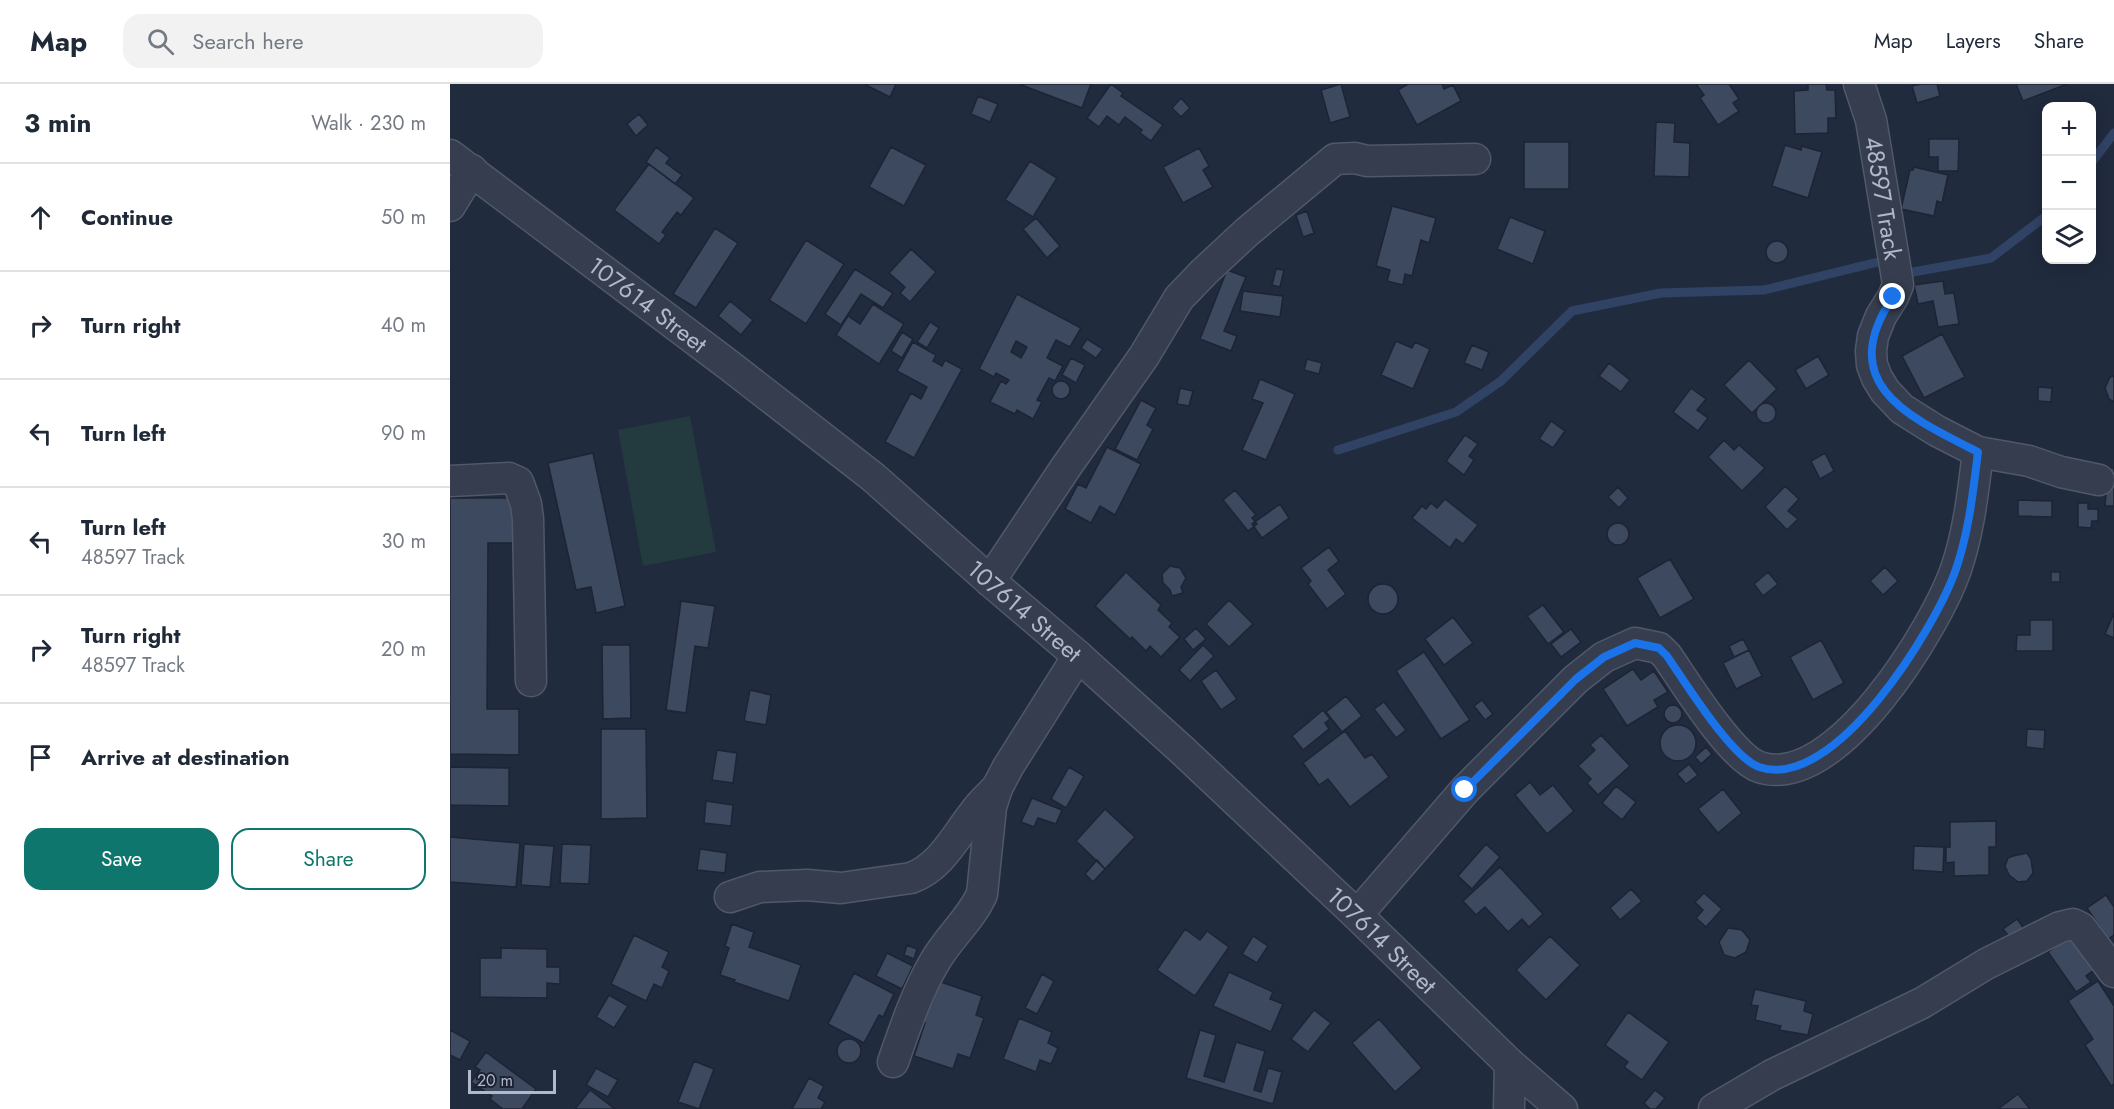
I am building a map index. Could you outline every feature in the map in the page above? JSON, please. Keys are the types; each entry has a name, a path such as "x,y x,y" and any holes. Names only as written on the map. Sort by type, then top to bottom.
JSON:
{"street":[{"name":"48597 Track","path":"1859,84 1871,120 1898,285 1881,316 1873,336 1871,351 1872,366 1884,391 1902,409 1937,431 1978,452 2029,461 2061,472 2099,480"},
{"path":"990,581 1144,356 1179,298 1246,232 1335,159 1355,158 1367,161 1475,159"},
{"path":"450,206 461,162"},
{"name":"107614 Street","path":"461,162 873,477 1078,656 1357,915 1510,1064 1562,1109"},
{"path":"1357,915 1465,790 1576,679 1604,657 1635,643 1659,648 1667,656 1728,740 1748,762 1761,768 1790,767 1811,760 1832,747 1854,728 1885,691 1923,638 1955,570 1970,518 1978,452"},
{"path":"450,481 509,478 518,482 523,492 528,519 531,681"},
{"path":"893,1062 917,995 934,962 949,939 978,905 982,894 991,807 997,788 1078,656"},
{"path":"730,897 760,887 807,885 841,888 911,878 922,874 933,867 975,811 997,788"},
{"path":"1714,1109 1772,1075 1922,1003 1986,964 2060,927 2073,924 2080,928 2114,972"},
{"path":"1509,1109 1510,1064"}],"green space":[{"path":"690,416 716,552 643,566 618,430"}],"building":[{"path":"864,84 896,84 890,97"},
{"path":"1019,84 1091,84 1082,108"},
{"path":"1111,84 1123,93 1121,96 1163,125 1151,141 1140,133 1142,130 1125,117 1119,125 1107,116 1099,127 1087,118"},
{"path":"1341,84 1350,117 1330,123 1321,90"},
{"path":"1408,84 1442,84 1444,89 1453,85 1461,101 1417,125 1398,90"},
{"path":"1696,84 1729,84 1739,99 1733,103 1739,111 1718,125 1700,98 1704,95"},
{"path":"1808,84 1826,84 1827,90 1835,90 1836,118 1828,118 1828,133 1795,134 1794,91 1808,90"},
{"path":"1937,84 1940,96 1917,103 1912,86"},
{"path":"2016,84 2067,84 2023,101"},
{"path":"978,96 998,104 990,122 971,114"},
{"path":"1181,98 1190,108 1181,117 1172,108"},
{"path":"639,114 648,125 636,136 627,124"},
{"path":"1656,122 1675,123 1674,142 1690,143 1689,177 1654,176"},
{"path":"1929,139 1959,139 1958,171 1938,171 1938,157 1929,157"},
{"path":"1524,142 1569,142 1569,189 1524,189"},
{"path":"1785,145 1801,150 1802,146 1822,152 1808,198 1772,186"},
{"path":"656,147 670,158 666,163 682,175 675,184 646,162"},
{"path":"891,147 926,165 904,206 869,187"},
{"path":"1199,148 1209,166 1203,170 1213,187 1183,203 1163,167"},
{"path":"1030,161 1057,178 1033,217 1005,200"},
{"path":"649,164 694,198 681,215 677,212 662,232 666,235 659,244 614,210"},
{"path":"1914,167 1948,175 1942,203 1937,201 1934,216 1901,209 1910,170"},
{"path":"1392,206 1436,218 1429,243 1421,240 1412,276 1405,274 1403,285 1387,281 1390,270 1376,266"},
{"path":"1307,211 1314,233 1303,237 1296,215"},
{"path":"1510,217 1545,231 1533,264 1497,249"},
{"path":"1036,218 1060,246 1047,258 1023,229"},
{"path":"715,228 738,243 696,308 673,294"},
{"path":"806,240 844,264 806,324 769,300"},
{"path":"1777,241 1785,244 1788,252 1785,260 1777,263 1769,260 1766,252 1769,244"},
{"path":"911,249 936,272 910,302 900,293 905,287 889,273"},
{"path":"855,269 893,293 883,308 861,294 841,325 825,314"},
{"path":"1276,269 1284,270 1280,287 1272,285"},
{"path":"1227,270 1246,277 1224,331 1237,336 1231,351 1200,339"},
{"path":"1943,281 1945,294 1954,293 1959,324 1938,327 1933,301 1918,304 1914,285"},
{"path":"1243,291 1283,296 1280,317 1240,311"},
{"path":"1017,294 1081,328 1070,347 1056,340 1047,358 1063,366 1055,381 1049,378 1037,400 1042,402 1033,419 1017,410 1015,414 990,402 1001,381 1006,384 1009,380 996,373 994,377 979,369","holes":["1016,341 1027,347 1021,358 1011,352"]},
{"path":"730,301 753,320 741,335 718,316"},
{"path":"873,304 904,324 879,364 836,335 848,316 860,324"},
{"path":"930,322 939,328 927,348 917,342"},
{"path":"902,332 913,339 902,358 891,351"},
{"path":"1942,334 1965,377 1924,398 1902,356"},
{"path":"1087,339 1103,349 1096,358 1081,348"},
{"path":"1396,341 1412,348 1415,342 1430,349 1413,389 1381,375"},
{"path":"913,342 936,355 933,361 942,366 945,360 962,369 914,458 885,442 911,393 921,399 927,387 897,371"},
{"path":"1472,345 1489,352 1482,370 1464,363"},
{"path":"1818,356 1829,375 1806,389 1795,370"},
{"path":"1071,358 1085,365 1076,383 1062,375"},
{"path":"1307,359 1322,363 1319,374 1304,370"},
{"path":"1749,360 1777,389 1752,413 1724,385"},
{"path":"1609,363 1630,380 1621,392 1599,376"},
{"path":"2114,376 2114,402 2109,399 2105,388 2110,377"},
{"path":"1260,379 1295,394 1266,460 1242,450 1263,403 1252,399"},
{"path":"1061,381 1067,384 1070,390 1067,396 1061,399 1055,396 1052,390 1055,384"},
{"path":"2038,387 2052,388 2051,402 2038,401"},
{"path":"1180,388 1193,391 1189,406 1177,404"},
{"path":"1691,388 1706,399 1697,410 1708,418 1698,431 1673,412"},
{"path":"1141,400 1156,408 1147,425 1153,429 1137,460 1115,449"},
{"path":"1766,403 1773,406 1776,413 1773,420 1766,423 1759,420 1756,413 1759,406"},
{"path":"1551,421 1565,431 1553,448 1539,439"},
{"path":"1465,435 1478,444 1469,456 1474,460 1464,475 1446,461"},
{"path":"1724,440 1734,450 1739,445 1765,468 1742,491 1708,457"},
{"path":"1107,447 1141,464 1115,515 1100,506 1091,523 1065,509 1078,484 1086,488"},
{"path":"593,453 625,606 596,613 591,587 576,590 548,463"},
{"path":"1825,453 1834,471 1820,479 1811,461"},
{"path":"2111,468 2114,468 2114,506 2105,506 2107,482 2110,483"},
{"path":"1785,486 1799,499 1788,511 1798,519 1787,530 1765,507"},
{"path":"1618,487 1628,498 1619,508 1608,497"},
{"path":"1235,490 1256,515 1252,518 1257,524 1248,531 1223,500"},
{"path":"450,498 517,498 517,543 488,543 487,709 519,709 519,755 450,754"},
{"path":"1445,499 1478,525 1463,544 1456,539 1450,548 1412,518 1422,506 1426,509 1431,503 1437,508"},
{"path":"2018,500 2052,501 2052,517 2018,516"},
{"path":"2078,503 2088,503 2088,509 2098,509 2098,521 2092,521 2091,528 2078,527"},
{"path":"1280,504 1289,518 1262,538 1252,524"},
{"path":"1618,523 1626,526 1629,534 1626,542 1618,545 1610,542 1607,534 1610,526"},
{"path":"1329,547 1339,561 1328,570 1346,594 1327,609 1308,584 1311,581 1301,568"},
{"path":"1670,559 1694,599 1660,618 1637,578"},
{"path":"1170,566 1180,568 1186,578 1181,587 1183,593 1172,596 1163,583 1162,574"},
{"path":"1885,567 1898,581 1883,595 1870,581"},
{"path":"1126,572 1161,605 1158,610 1172,623 1169,627 1180,637 1161,657 1150,646 1146,651 1132,637 1130,639 1095,606"},
{"path":"1768,572 1778,584 1763,596 1754,584"},
{"path":"2051,572 2060,572 2060,582 2051,582"},
{"path":"1383,584 1394,588 1398,599 1394,610 1383,614 1372,610 1368,599 1372,588"},
{"path":"1229,600 1253,624 1229,647 1206,624"},
{"path":"681,601 715,606 708,648 695,646 686,713 666,710"},
{"path":"1543,605 1564,632 1548,644 1527,616"},
{"path":"2114,613 2114,638 2105,634"},
{"path":"1453,617 1473,643 1444,665 1425,639"},
{"path":"2030,620 2053,620 2053,651 2016,651 2017,635 2030,635"},
{"path":"1196,628 1206,639 1193,650 1184,639"},
{"path":"1571,629 1581,642 1561,657 1551,644"},
{"path":"1743,639 1749,650 1734,657 1729,646"},
{"path":"1821,640 1844,683 1813,700 1790,657"},
{"path":"602,645 630,645 631,718 603,719"},
{"path":"1203,645 1214,656 1190,681 1179,670"},
{"path":"1749,650 1762,676 1736,689 1723,663"},
{"path":"1424,652 1470,720 1441,739 1396,671"},
{"path":"1633,669 1641,680 1654,671 1668,692 1654,700 1658,707 1627,726 1603,689"},
{"path":"1216,670 1237,699 1221,710 1201,681"},
{"path":"750,690 771,695 766,725 744,721"},
{"path":"1346,696 1362,716 1342,732 1326,712"},
{"path":"1482,700 1493,714 1485,720 1474,706"},
{"path":"1384,702 1406,730 1396,738 1374,709"},
{"path":"1673,705 1679,708 1682,714 1679,720 1673,723 1667,720 1664,714 1667,708"},
{"path":"1323,710 1330,719 1325,723 1329,729 1303,750 1292,736"},
{"path":"1678,725 1690,731 1696,743 1690,755 1678,761 1666,755 1660,743 1666,731"},
{"path":"601,729 646,729 647,818 601,819"},
{"path":"2027,729 2045,730 2044,749 2026,747"},
{"path":"1345,731 1365,758 1372,754 1389,777 1350,807 1328,779 1319,785 1303,763"},
{"path":"1601,735 1630,766 1598,795 1587,783 1591,779 1578,766 1595,750 1590,745"},
{"path":"1706,747 1712,754 1701,764 1695,757"},
{"path":"717,750 737,753 733,783 712,780"},
{"path":"1689,764 1698,775 1686,784 1677,774"},
{"path":"450,767 509,768 509,806 450,805"},
{"path":"1069,767 1084,776 1066,808 1051,799"},
{"path":"1530,782 1540,795 1553,785 1574,811 1547,834 1515,795"},
{"path":"1616,786 1636,802 1622,820 1602,803"},
{"path":"1723,789 1742,813 1718,833 1698,809"},
{"path":"1032,798 1062,810 1056,824 1038,818 1034,827 1021,822"},
{"path":"706,801 733,805 731,826 704,823"},
{"path":"1105,809 1135,837 1105,869 1076,841"},
{"path":"1996,821 1996,847 1989,847 1989,875 1954,876 1954,862 1946,863 1946,847 1950,847 1950,822"},
{"path":"450,837 520,843 516,887 450,882"},
{"path":"524,844 554,846 550,887 521,885"},
{"path":"562,844 591,845 589,884 560,883"},
{"path":"1486,844 1500,857 1472,889 1458,876"},
{"path":"1914,846 1944,847 1943,872 1913,870"},
{"path":"700,849 727,853 725,873 697,870"},
{"path":"2027,853 2031,859 2033,873 2027,881 2018,882 2009,875 2005,866 2008,858"},
{"path":"1097,860 1105,869 1093,882 1085,874"},
{"path":"1500,867 1543,914 1529,927 1522,919 1508,932 1485,907 1476,915 1463,901"},
{"path":"1631,889 1642,901 1620,920 1610,908"},
{"path":"1704,893 1722,909 1706,927 1696,918 1703,910 1695,902"},
{"path":"2106,895 2114,907 2114,935 2108,939 2087,908"},
{"path":"2017,919 2025,930 2011,939 2003,929"},
{"path":"732,924 754,932 749,947 801,965 789,1001 720,975 729,948 725,946"},
{"path":"1728,928 1742,930 1750,940 1746,952 1735,958 1724,955 1719,942"},
{"path":"1185,929 1200,940 1207,931 1229,947 1195,996 1157,970"},
{"path":"634,935 669,952 662,967 669,971 662,988 654,984 646,1001 611,984"},
{"path":"1253,936 1268,946 1257,963 1242,954"},
{"path":"1550,936 1580,965 1546,1000 1516,970"},
{"path":"2070,936 2094,970 2086,976 2091,982 2076,992 2048,952"},
{"path":"907,945 917,949 914,959 904,955"},
{"path":"501,948 547,949 547,967 560,967 560,984 547,983 547,998 480,997 480,958 501,958"},
{"path":"887,953 913,966 902,989 876,976"},
{"path":"1229,972 1273,992 1270,999 1283,1004 1271,1032 1213,1006"},
{"path":"854,973 894,994 883,1017 879,1015 864,1043 828,1024"},
{"path":"1042,974 1054,981 1037,1014 1025,1008"},
{"path":"935,980 982,996 976,1015 984,1018 970,1058 958,1054 953,1069 914,1056 925,1023 921,1021"},
{"path":"2098,981 2114,1006 2114,1084 2111,1086 2085,1045 2093,1039 2068,1001"},
{"path":"1755,989 1806,1001 1804,1011 1813,1014 1808,1035 1779,1030 1781,1026 1755,1020 1758,1006 1751,1005"},
{"path":"609,995 628,1006 614,1028 596,1017"},
{"path":"1314,1010 1331,1023 1308,1052 1291,1039"},
{"path":"1628,1012 1669,1042 1642,1080 1624,1067 1628,1062 1605,1045"},
{"path":"1019,1018 1052,1032 1048,1043 1058,1048 1051,1064 1040,1060 1036,1072 1003,1059"},
{"path":"1379,1019 1422,1068 1395,1092 1352,1043"},
{"path":"450,1030 470,1041 460,1060 450,1055"},
{"path":"1200,1030 1216,1035 1204,1076 1224,1082 1236,1042 1265,1051 1254,1090 1261,1092 1268,1068 1282,1072 1273,1104 1186,1078"},
{"path":"849,1039 857,1043 861,1051 857,1059 849,1063 841,1059 837,1051 841,1043"},
{"path":"486,1052 536,1089 522,1109 503,1109 490,1099 492,1096 471,1082 480,1070 475,1067"},
{"path":"694,1061 714,1069 699,1109 678,1102"},
{"path":"596,1068 618,1080 608,1097 586,1085"},
{"path":"809,1078 824,1086 818,1098 825,1102 821,1109 792,1109"},
{"path":"590,1090 615,1109 575,1109"},
{"path":"1655,1090 1665,1098 1656,1109 1650,1109 1644,1103"},
{"path":"2018,1094 2030,1109 1998,1109"}],"waterway":[{"path":"2096,157 2114,133"},
{"path":"1913,272 1991,258 2042,219"},
{"path":"1338,450 1456,412 1501,381 1572,311 1661,293 1764,290 1878,262"}],"route":[{"path":"1465,790 1576,679 1604,657 1635,643 1659,648 1728,740 1748,762 1761,768 1790,767 1811,760 1832,747 1854,728 1892,682 1923,638 1955,570 1970,518 1978,452 1937,431 1902,409 1884,391 1872,366 1871,351 1873,336 1881,316 1893,297"}]}
